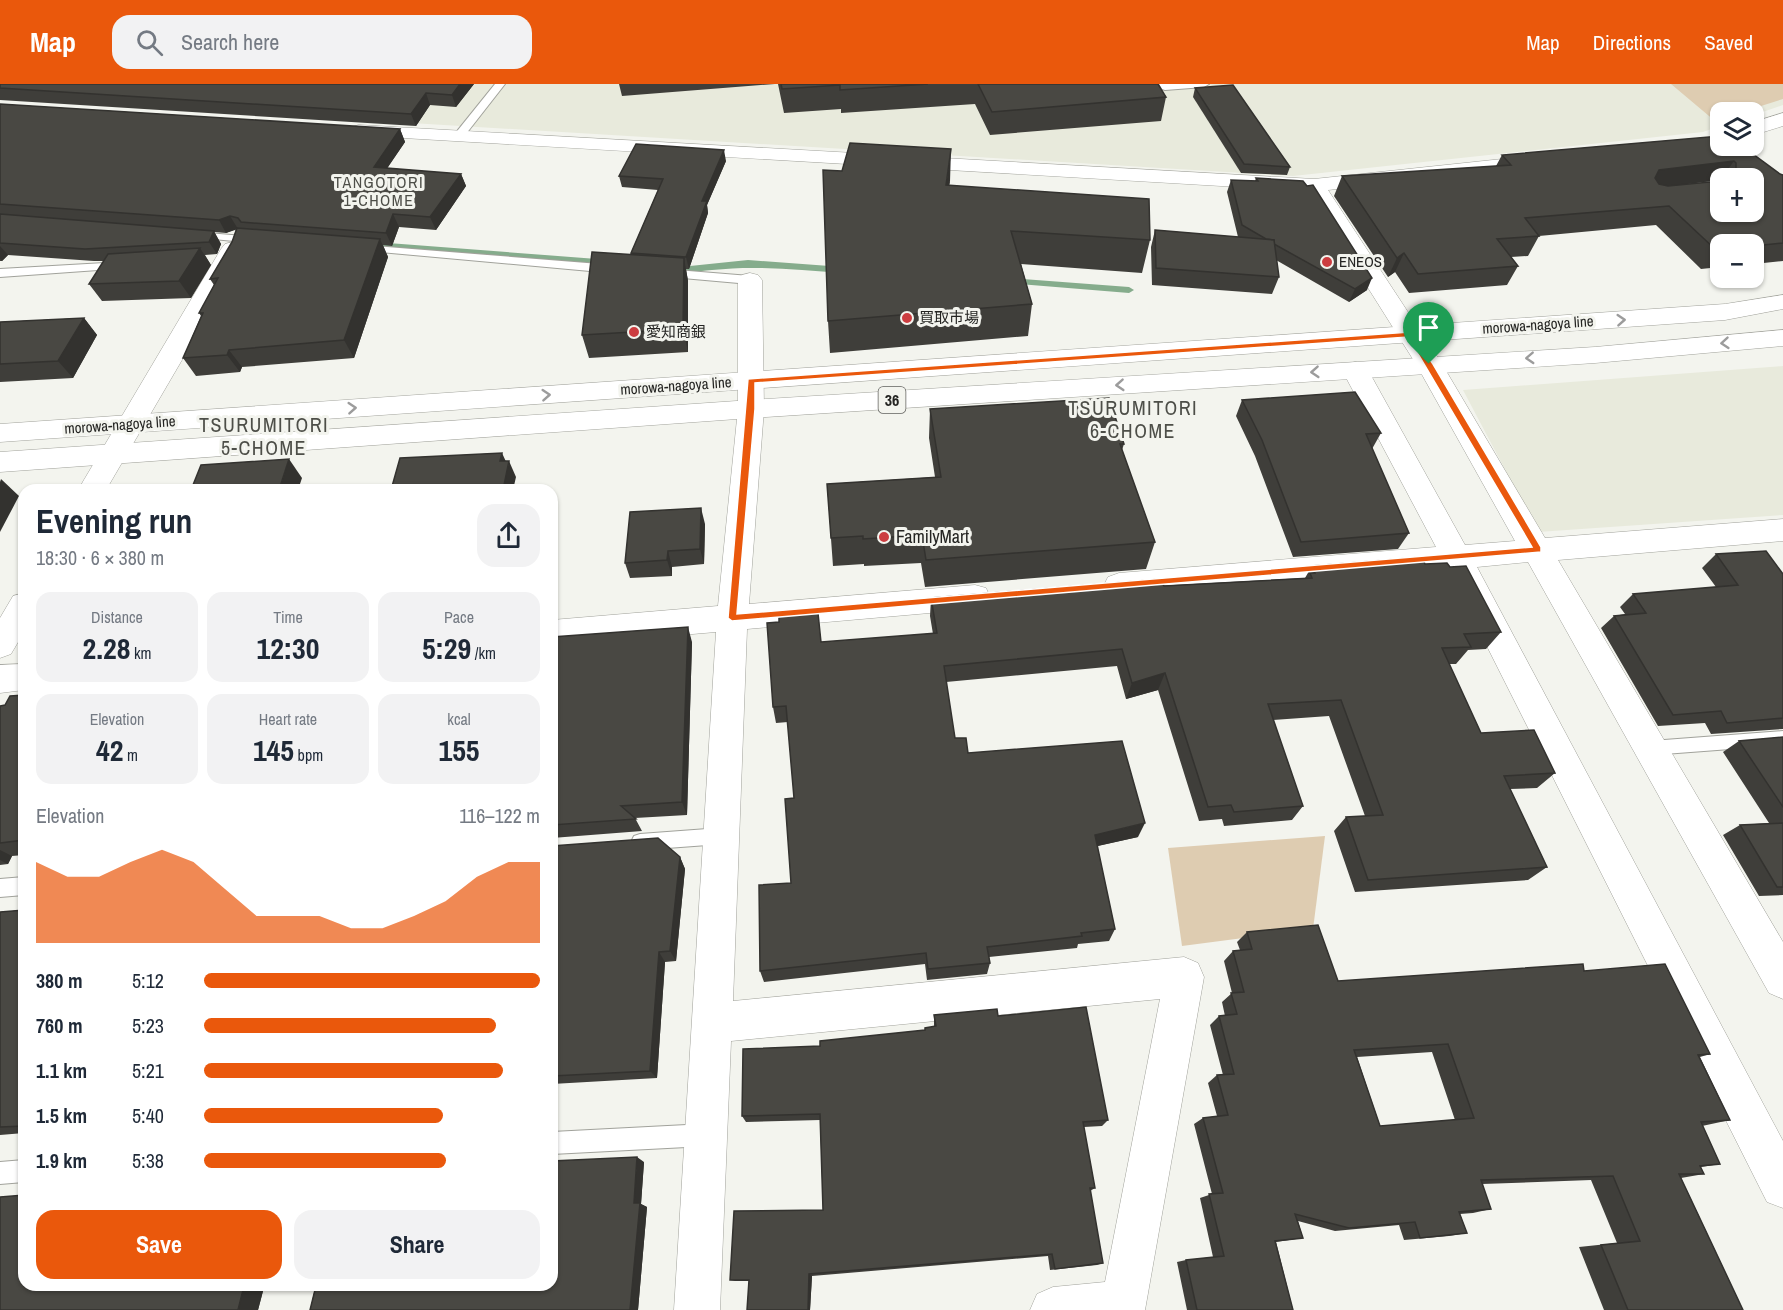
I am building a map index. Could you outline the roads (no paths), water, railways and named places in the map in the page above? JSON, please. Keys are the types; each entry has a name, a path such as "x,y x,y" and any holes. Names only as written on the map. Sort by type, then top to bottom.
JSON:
{"street":[{"path":"1764,126 1783,119"},
{"path":"339,130 1314,185 1561,158"},
{"path":"1314,185 1429,364 1651,748 1769,927 1783,979"},
{"path":"96,484 228,253"},
{"path":"697,1310 732,618 751,409 750,280"},
{"name":"morowa-nagoya line","path":"0,433 1725,312 1783,302"},
{"name":"morowa-nagoya line","path":"0,462 751,409 1595,355 1783,338"},
{"path":"1355,370 1456,556 1783,1186"},
{"path":"1088,588 1783,530"},
{"path":"558,632 1005,595"},
{"path":"0,645 18,615"},
{"path":"0,679 18,677"},
{"path":"711,1023 1184,977 1125,1304 1053,1310"}],"lane":[{"path":"458,137 500,84"},
{"path":"1164,84 1165,87 1204,84"},
{"path":"178,234 228,253 273,241"},
{"path":"344,247 619,269"},
{"path":"0,273 138,265"},
{"path":"655,272 750,280"},
{"path":"1651,748 1783,738"},
{"path":"620,844 721,836"},
{"path":"0,888 18,886"},
{"path":"558,1143 706,1135"},
{"path":"0,1173 18,1172"}],"waterway":[{"path":"375,245 610,263"},
{"path":"671,267 690,269 748,263 843,270"},
{"path":"1009,281 1129,290"}],"place":[{"name":"ENEOS","path":"1327,262"},
{"name":"買取市場","path":"907,318"},
{"name":"愛知商銀","path":"634,332"},
{"name":"FamilyMart","path":"884,537"}],"district":[{"name":"TANGOTORI 1-CHOME","path":"379,191"},
{"name":"TSURUMITORI 6-CHOME","path":"1133,420"},
{"name":"TSURUMITORI 5-CHOME","path":"264,436"}]}
